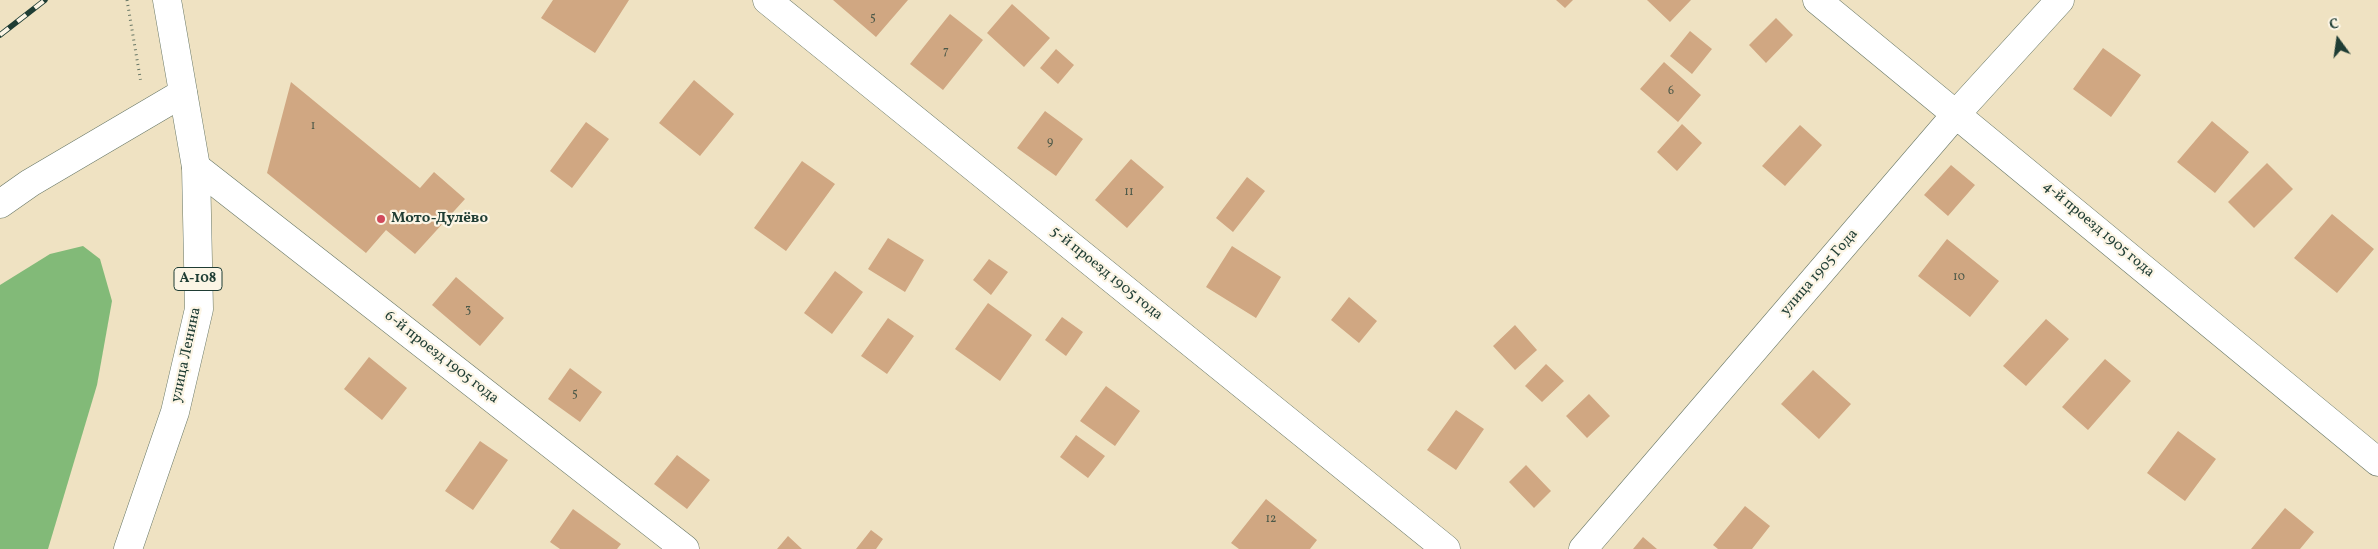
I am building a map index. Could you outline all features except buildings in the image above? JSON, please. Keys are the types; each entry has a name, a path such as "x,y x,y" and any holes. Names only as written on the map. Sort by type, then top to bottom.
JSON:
{"main road":[{"name":"улица Ленина","path":"128,549 175,412 199,309 196,167 167,0"},
{"name":"5-й проезд 1905 года","path":"767,0 1446,549"},
{"name":"4-й проезд 1905 года","path":"1817,0 1957,113 2378,462"},
{"name":"улица 1905 Года","path":"1584,549 1957,113 2060,0"},
{"path":"0,204 30,183 183,93"},
{"name":"6-й проезд 1905 года","path":"196,167 685,549"}],"path":[{"path":"127,0 146,115"}],"green space":[{"path":"83,246 100,259 112,301 97,385 48,549 0,549 0,285 50,254"}],"railway":[{"path":"0,35 45,0"}],"place":[{"name":"Мото-Дулёво","path":"381,219"}]}
